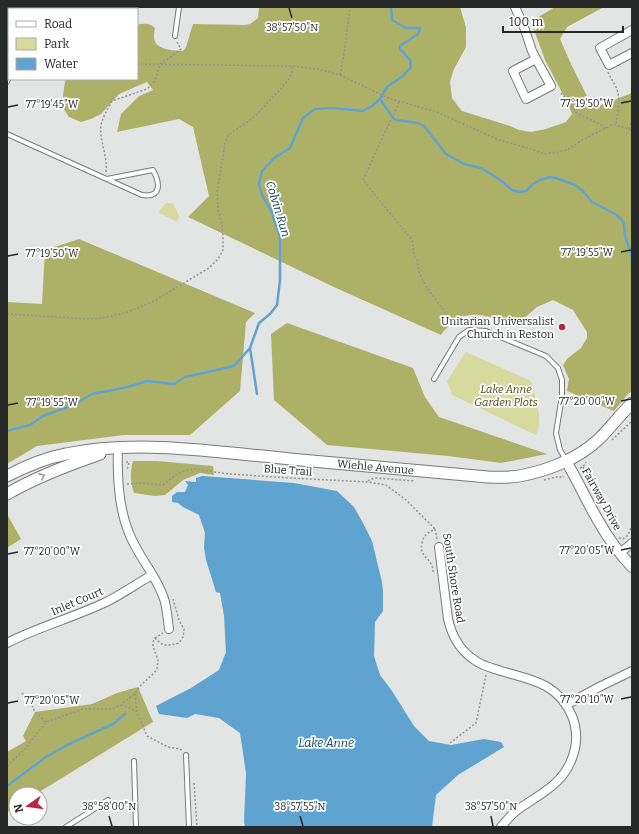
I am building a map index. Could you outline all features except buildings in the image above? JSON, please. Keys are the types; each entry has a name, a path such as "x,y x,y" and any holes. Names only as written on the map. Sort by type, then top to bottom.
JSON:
{"main road":[{"name":"Wiehle Avenue","path":"7,476 43,460 65,454 118,448 145,448 202,451 505,478 535,472 566,461 577,455 598,440 632,403"},
{"name":"Wiehle Avenue","path":"616,421 632,412"},
{"name":"Wiehle Avenue","path":"7,494 60,468 118,448"}],"street":[{"path":"515,7 536,59 551,86 526,99 513,71 536,59"},
{"path":"632,30 600,48 609,65 632,53"},
{"path":"118,448 118,467 124,519 135,547 160,589 165,601 169,629"},
{"name":"Fairway Drive","path":"566,461 598,521 620,553 632,567"},
{"path":"620,553 632,543"},
{"name":"South Shore Road","path":"439,548 450,629 461,648 468,656 486,667 542,683 551,688 566,705 576,730 575,751 568,769 562,778 515,812 501,827"},
{"name":"Inlet Court","path":"7,643 37,629 79,614 104,603 152,575"},
{"path":"566,705 632,671"}],"lane":[{"path":"175,36 179,7"},
{"path":"7,134 142,195 150,196 156,193 158,188 156,175 153,170 106,178"},
{"path":"434,379 459,337 469,330 486,331 546,356 558,368 562,380 562,396 556,433 560,450 566,461"},
{"path":"186,755 189,827"},
{"path":"134,761 136,827"},
{"path":"66,827 108,800"}],"path":[{"path":"340,75 350,7"},
{"path":"106,178 107,164 101,135 101,125 104,116 112,101 147,89 155,81 160,64 181,49 175,36"},
{"path":"138,64 292,66 318,69 340,75 388,98 437,112 499,140 544,154 567,150 582,140 612,125 632,130"},
{"path":"7,314 89,319 103,318 128,312 154,301 208,268 218,259 223,250 222,224 218,210 217,192 225,144 228,135 253,118 266,106 289,79 292,72 292,66"},
{"path":"606,69 618,92 616,125"},
{"path":"561,94 578,114 606,128"},
{"path":"400,101 363,180 412,240 414,256 417,260 419,272 425,285 455,326"},
{"path":"628,129 632,120"},
{"path":"583,467 595,495"},
{"name":"Blue Trail","path":"127,484 140,483 163,485 180,473 194,469 267,477 368,482 386,486 406,500 435,529"},
{"path":"616,536 623,539 628,535 632,525"},
{"name":"South Shore Road","path":"435,529 439,548"},
{"path":"7,766 25,749 46,722 82,709 112,709 121,705 135,693 157,669 158,660 153,642 155,638 169,629"},
{"path":"450,744 476,723 486,675"},
{"path":"22,693 30,701 35,712 46,722"},
{"path":"135,693 136,712 147,736 168,747 180,748 186,755"},
{"path":"121,705 136,712"}],"green space":[{"path":"259,7 460,7 466,27 466,47 454,69 450,82 452,98 462,111 519,130 531,132 546,129 566,122 572,114 545,60 533,27 540,16 555,7 604,7 567,27 560,39 589,100 596,107 632,93 632,391 614,411 567,391 569,379 563,365 568,358 581,348 587,338 587,332 573,310 553,300 537,307 515,326 491,317 475,315 467,316 459,318 452,323 441,335 336,288 188,217 209,196 193,127 179,119 117,132 121,114 139,96 153,90 147,82 119,94 101,114 91,119 81,122 69,117 63,108 63,95 66,80 138,80 138,25 147,24 155,28 155,42 162,48 183,51 186,47 193,24 245,25 250,24 258,18"},
{"path":"166,203 173,203 179,216 177,222 159,213"},
{"path":"79,239 255,313 246,322 240,391 190,435 124,435 37,446 7,464 7,302 42,304 45,250"},
{"path":"287,323 413,368 425,397 439,417 547,454 501,463 448,456 327,445 274,400 271,334"},
{"name":"Lake Anne Garden Plots","path":"466,352 531,381 539,415 536,435 452,395 447,381"},
{"path":"133,461 157,461 213,466 214,475 200,473 183,480 165,495 155,496 134,493 131,477"},
{"path":"7,514 21,539 7,548"},
{"path":"138,687 153,722 48,787 8,786 7,812 7,752 26,741 23,736 35,712 92,704 117,693"}],"water":[{"name":"Lake Anne","path":"202,476 294,483 337,491 354,507 372,541 382,582 383,611 375,622 374,656 380,675 414,726 429,741 451,745 484,739 501,742 504,747 458,775 436,795 432,827 245,827 246,773 240,733 219,718 195,714 187,718 159,714 156,706 191,688 219,670 226,652 224,616 220,593 216,592 206,560 204,548 205,533 199,515 178,503 172,502 172,496 177,492 185,492 188,485 185,481 196,482 196,478"}],"waterway":[{"name":"Colvin Run","path":"257,394 250,348 259,323 270,314 277,305 280,280 280,236 271,210 262,195 259,184 262,171 274,158 290,148 303,118 315,109 332,108 363,111 380,99 387,87 403,76 411,67 410,60 400,49 400,46 418,34 420,28 406,28 392,20 391,7"},
{"path":"380,99 394,119 418,123 424,126 446,154 464,164 481,168 499,179 512,190 519,192 526,191 533,184 550,177 575,185 583,191 592,202 615,214 621,219 624,224 625,236 632,257 632,269"},
{"path":"7,431 30,425 43,416 73,405 92,394 128,387 147,381 174,384 185,377 234,366 250,348"},
{"path":"7,786 46,757 67,745 113,724 125,714"}],"place":[{"name":"Unitarian Universalist Church in Reston","path":"562,327"}]}
